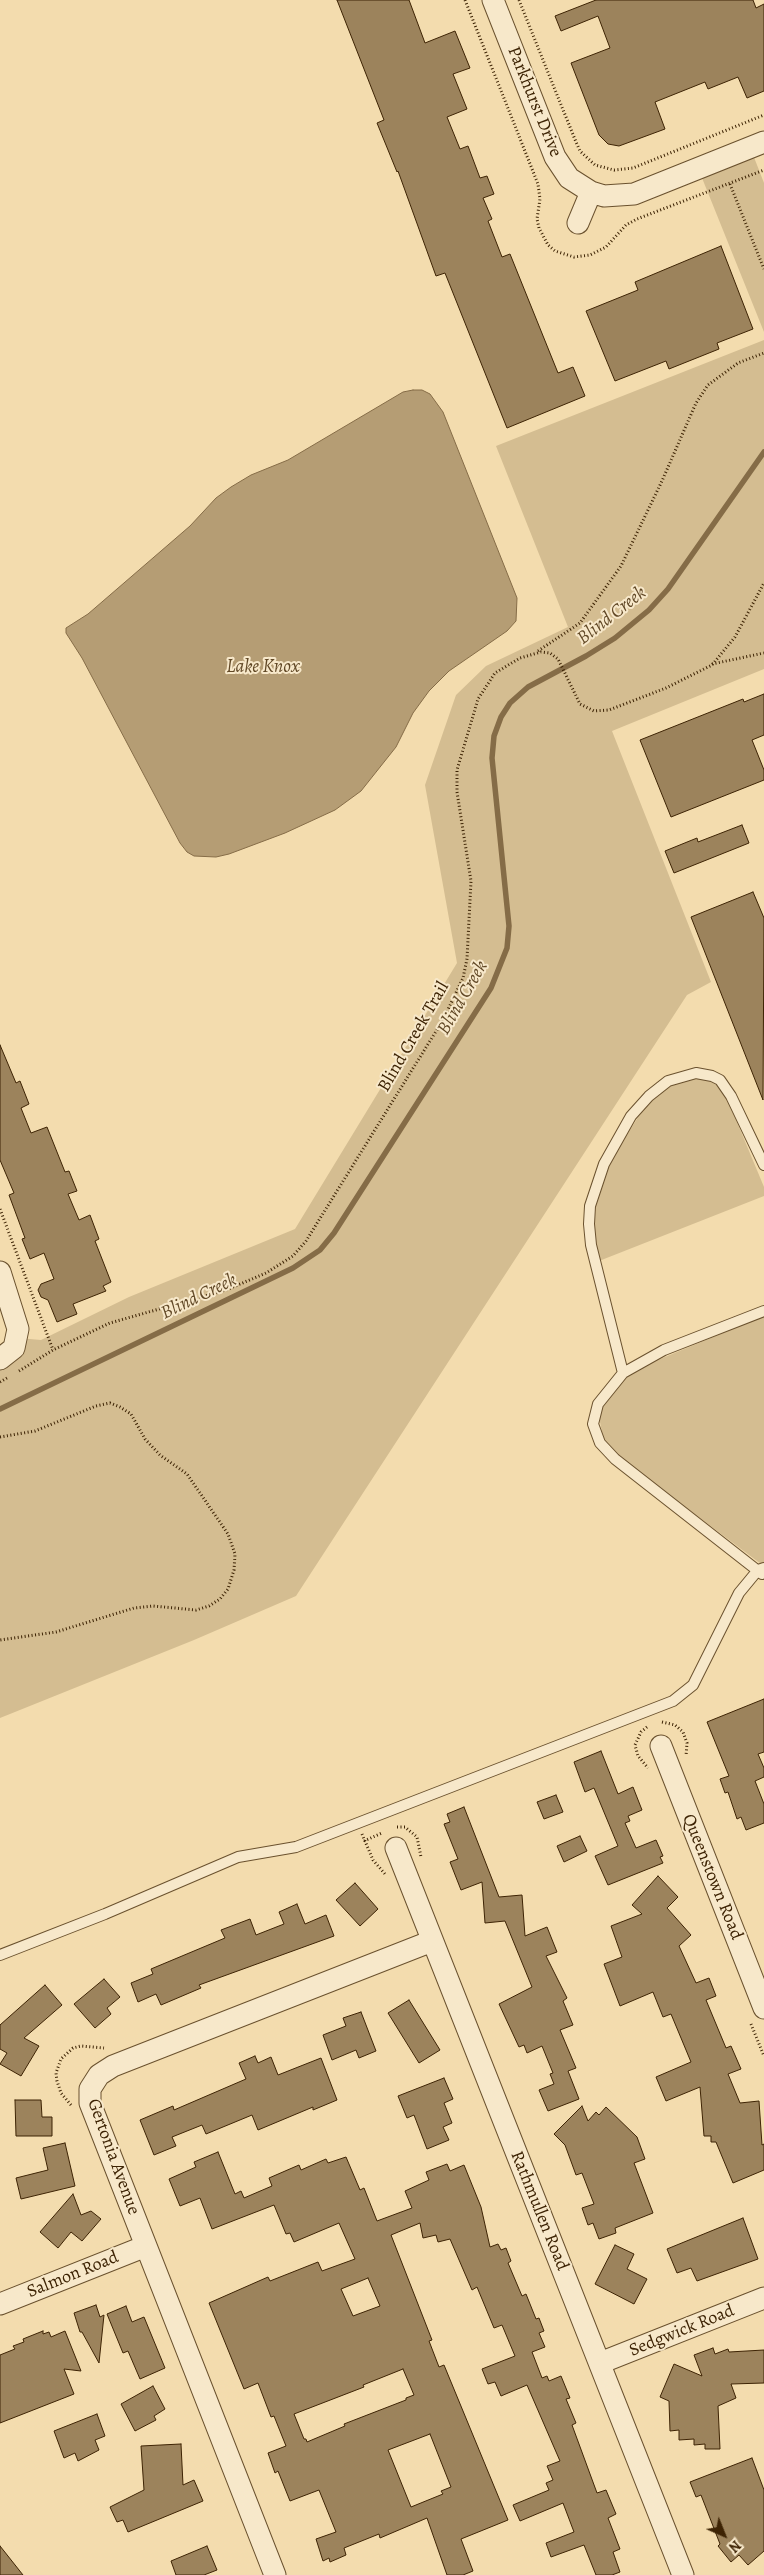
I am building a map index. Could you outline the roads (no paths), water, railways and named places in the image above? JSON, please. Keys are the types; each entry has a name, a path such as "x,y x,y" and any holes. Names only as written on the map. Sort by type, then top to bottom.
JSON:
{"street":[{"name":"Parkhurst Drive","path":"493,0 555,157 569,178 591,192 604,196 634,194 764,142"},
{"path":"578,223 591,192"},
{"path":"0,1272 18,1329 14,1348 0,1359"},
{"name":"Queenstown Road","path":"661,1746 764,2008"},
{"name":"Rathmullen Road","path":"396,1848 683,2575"},
{"name":"Gertonia Avenue","path":"275,2575 90,2103 89,2096 92,2082 113,2066 432,1941"},
{"name":"Salmon Road","path":"0,2304 146,2246"},
{"name":"Sedgwick Road","path":"600,2364 764,2298"}],"lane":[{"path":"623,1374 592,1245 589,1224 590,1206 604,1164 631,1116 649,1096 668,1081 696,1073 712,1076 720,1080 731,1096 764,1165"},
{"path":"0,1955 113,1911 238,1857 296,1847 679,1697 698,1678 739,1593 762,1571 622,1466 600,1443 593,1424 594,1414 604,1394 623,1374 664,1350 764,1311"}],"water":[{"name":"Lake Knox","path":"422,390 430,394 443,412 517,598 516,621 507,631 449,671 429,691 413,713 396,747 361,791 335,810 285,833 229,854 216,857 194,856 187,852 180,843 82,658 66,633 66,628 88,614 190,526 216,498 231,487 251,475 288,460 403,392"}],"waterway":[{"name":"Blind Creek","path":"0,1409 293,1268 320,1250 334,1233 491,988 507,948 509,926 492,758 494,736 501,717 510,703 528,687 615,638 649,610 668,589 764,452"}]}
